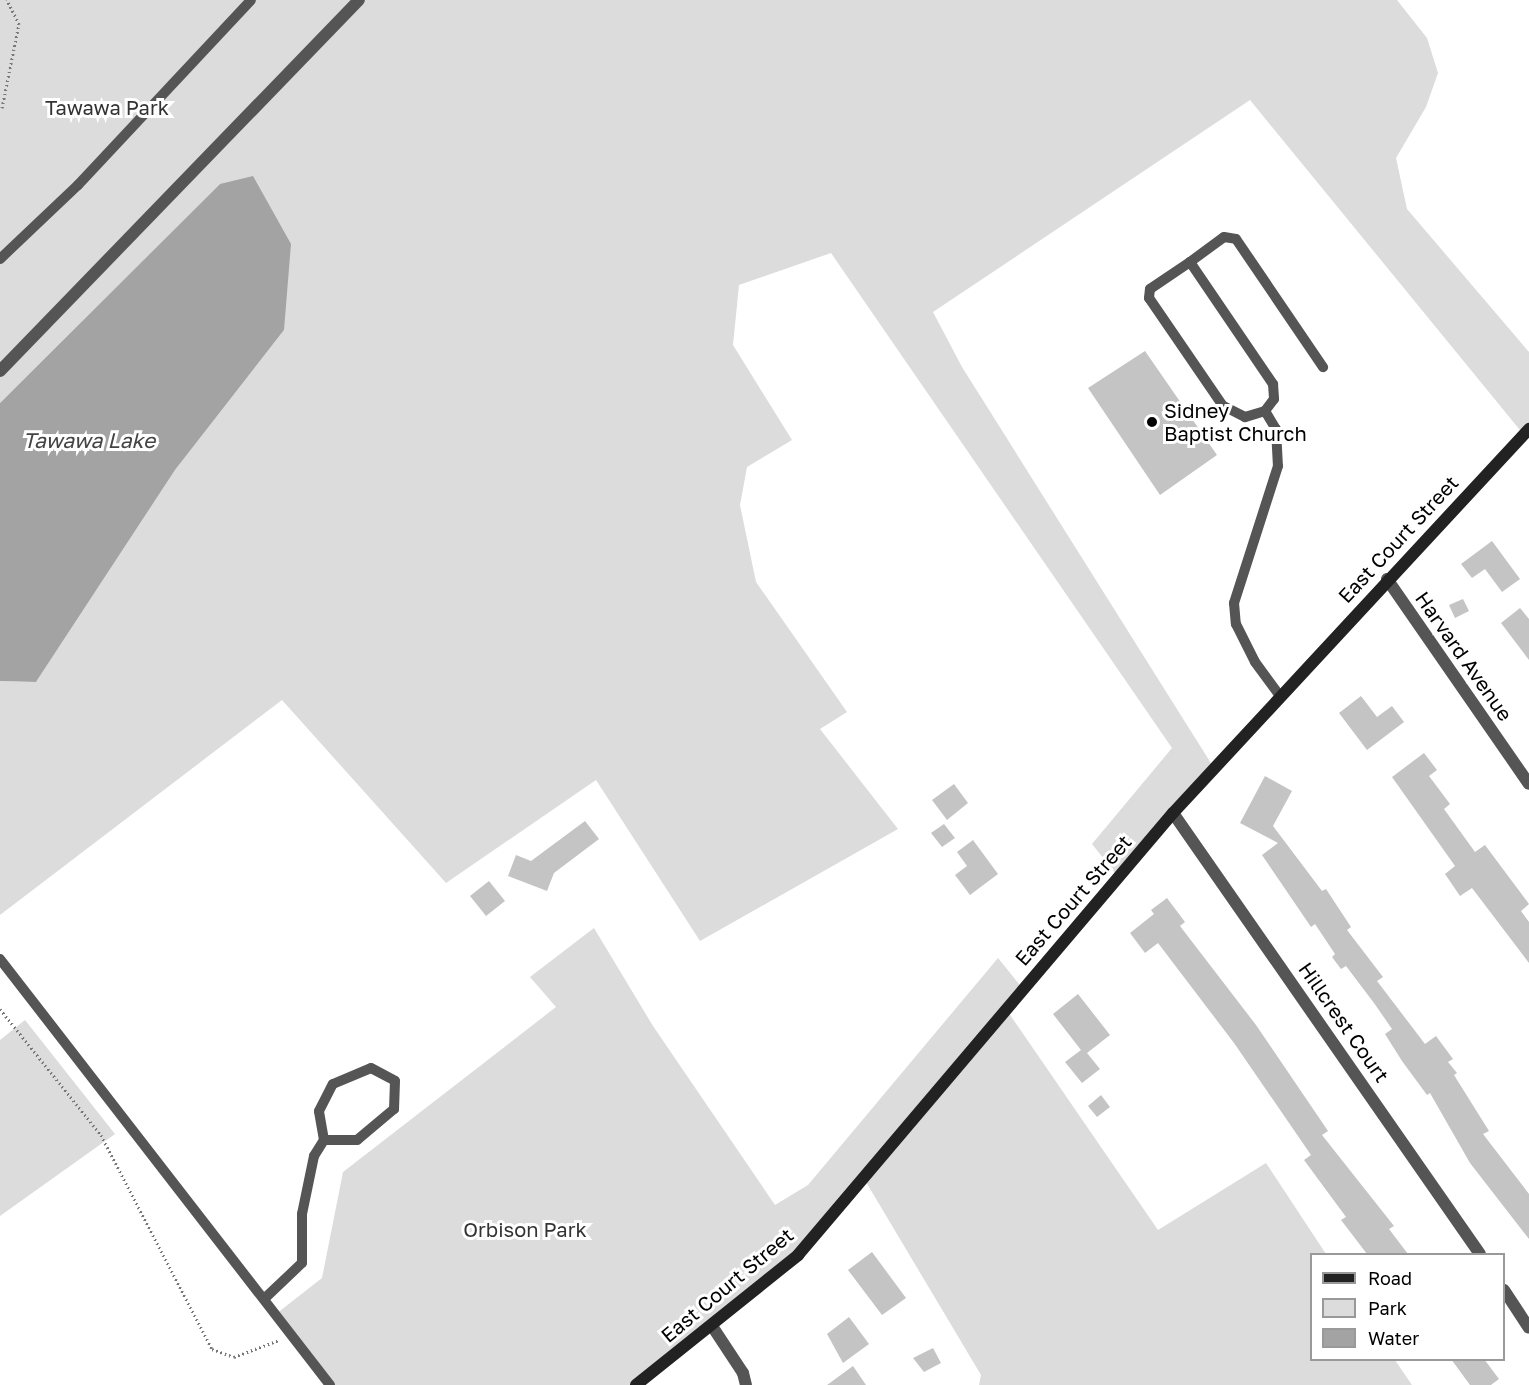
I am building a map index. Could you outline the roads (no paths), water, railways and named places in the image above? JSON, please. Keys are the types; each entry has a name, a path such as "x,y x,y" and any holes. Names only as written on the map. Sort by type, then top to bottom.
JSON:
{"main road":[{"name":"East Court Street","path":"636,1385 798,1255 1173,813 1387,579 1529,429"}],"street":[{"path":"0,371 359,0"},
{"name":"Harvard Avenue","path":"1387,579 1529,784"},
{"name":"Hillcrest Court","path":"1173,813 1479,1253"},
{"path":"1505,1293 1529,1328"},
{"path":"712,1326 743,1372 746,1385"}],"lane":[{"path":"0,259 78,185 251,0"},
{"path":"1190,262 1273,384 1274,399 1265,411 1245,417 1223,406 1149,298 1150,289 1224,237 1236,239 1323,367"},
{"path":"1265,411 1276,429 1278,466 1234,603 1240,634 1255,662 1280,696"},
{"path":"0,959 330,1385"},
{"path":"264,1299 302,1263 302,1214 314,1156 324,1140 319,1112 333,1084 371,1068 395,1081 394,1109 357,1140 324,1140"}],"water":[{"name":"Tawawa Lake","path":"253,176 291,244 284,330 175,470 36,682 0,681 0,403 220,184"}],"place":[{"name":"Sidney Baptist Church","path":"1152,422"}],"park label":[{"name":"Tawawa Park","path":"107,107"},
{"name":"Orbison Park","path":"525,1229"}]}
